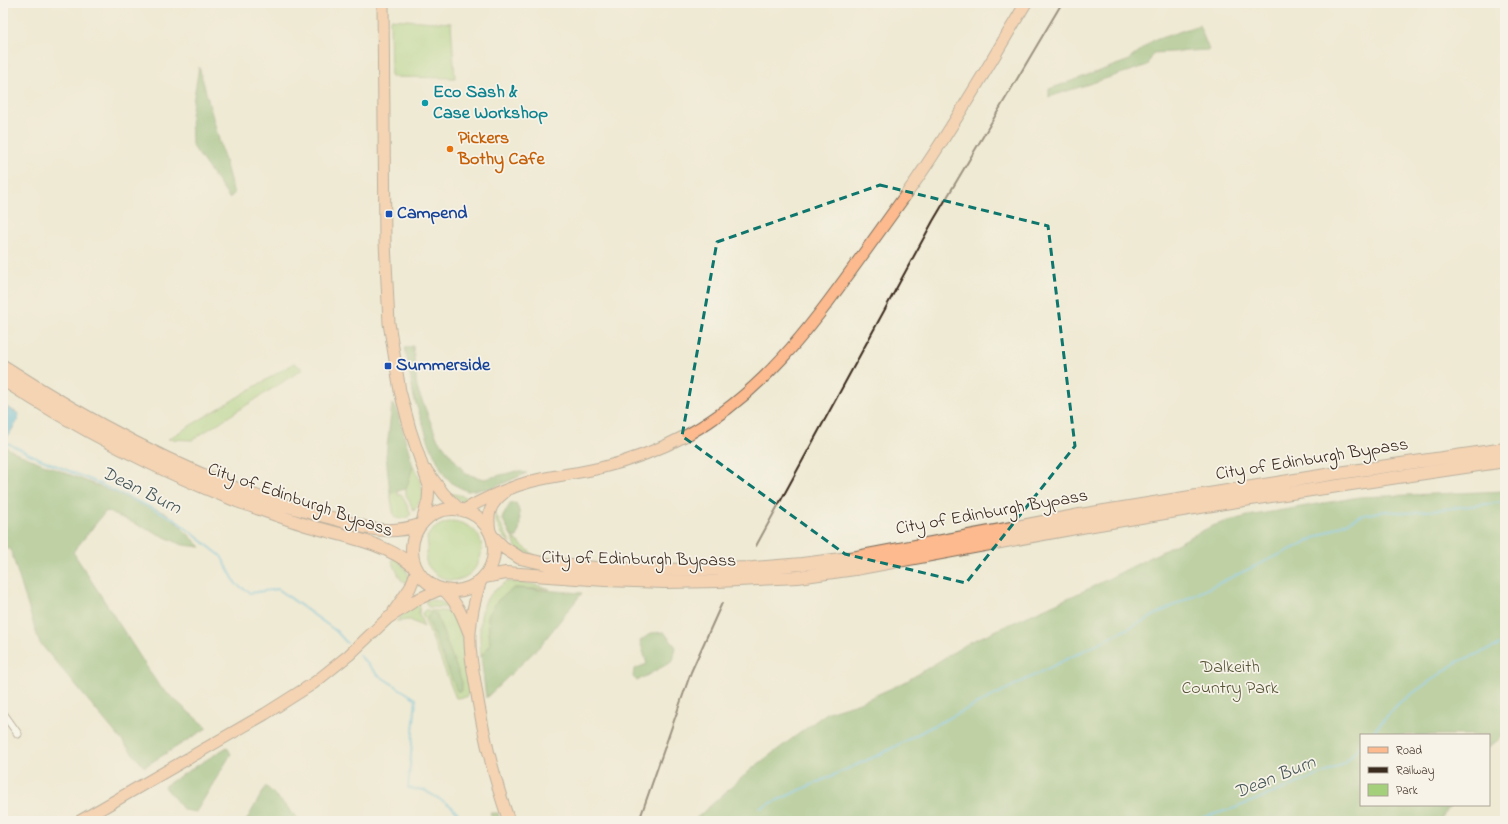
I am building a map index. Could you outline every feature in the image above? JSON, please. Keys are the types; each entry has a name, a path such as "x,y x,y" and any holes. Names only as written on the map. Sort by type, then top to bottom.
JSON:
{"highway":[{"name":"City of Edinburgh Bypass","path":"3,366 103,426 174,462 238,489 283,505 381,531 397,531 421,524"},
{"name":"City of Edinburgh Bypass","path":"3,380 96,436 173,474 268,512 384,547 408,561 416,568"},
{"name":"City of Edinburgh Bypass","path":"491,534 503,547 520,558 547,564 596,568 662,570 729,569 781,566 857,556 1096,512 1332,474 1505,449"},
{"name":"City of Edinburgh Bypass","path":"482,579 506,573 605,580 665,582 798,577 856,569 1081,527 1224,503 1505,461"},
{"path":"444,510 462,510 478,518 485,524 491,534 494,544 493,557 489,570 482,579 473,586 462,590 443,590 428,583 416,568 413,560 413,538 421,524 436,512 444,510"}],"main road":[{"path":"383,3 386,250 389,323 400,391 410,428 429,486 428,500 421,524"},
{"path":"423,466 444,494 462,510 487,497 509,489 532,482 605,467 636,457 687,435 735,403 768,375 814,320 915,182 960,113 1026,3"},
{"path":"491,534 488,522 491,507 498,498 509,489"},
{"path":"388,618 410,588 416,568"},
{"path":"482,579 474,604 470,635 472,665 484,734 499,793 509,821"},
{"path":"80,821 265,714 314,683 348,655 388,618 416,600 443,590 454,600 459,608 470,635"}],"street":[{"path":"3,713 18,734"}],"highlighted area":[{"path":"880,185 1048,226 1075,446 966,583 845,554 682,436 717,242"}],"green space":[{"path":"390,19 451,23 455,78 391,77"},
{"path":"1199,25 1209,50 1153,53 1148,65 1049,97 1049,89 1127,61 1152,41"},
{"path":"199,67 234,194 229,198 192,145 191,114"},
{"path":"413,346 417,388 437,438 466,474 484,479 517,471 527,473 493,488 467,491 453,484 444,475 430,445 414,398 405,348"},
{"path":"294,363 303,369 192,440 168,439"},
{"path":"392,404 396,407 413,466 406,489 390,493 386,456"},
{"path":"3,445 16,453 168,514 201,547 183,545 106,511 73,552 159,686 207,728 144,767 39,642 10,548 3,551"},
{"path":"413,466 421,482 423,491 423,500 420,501 414,511 406,495 406,489"},
{"path":"397,491 398,495 402,495 411,514 405,518 394,517 390,493"},
{"name":"Dalkeith Country Park","path":"1505,491 1505,735 1490,746 1490,734 1360,734 1360,806 1450,806 1439,821 693,821 754,767 828,712 863,701 905,682 970,642 1090,588 1210,527 1248,516 1359,497"},
{"path":"450,494 469,498 474,501 461,501"},
{"path":"516,503 520,515 519,529 517,537 512,537 502,518 510,504"},
{"path":"494,512 495,513 511,544 500,530"},
{"path":"453,521 470,527 479,537 482,549 479,561 472,571 462,578 450,580 435,574 430,569 426,561 428,546 427,537 438,526"},
{"path":"512,537 535,556 517,549"},
{"path":"395,557 407,572 409,584 401,580 392,561"},
{"path":"506,582 523,583 550,589 514,588 488,616 490,645 481,656 480,624 485,601 496,589"},
{"path":"514,588 582,593 540,646 486,698 481,656 490,645 488,616 498,600"},
{"path":"425,601 439,601 451,608 428,607"},
{"path":"420,602 419,614 424,627 410,620 396,621 414,605"},
{"path":"425,610 455,612 464,642 470,691 466,697 456,698 422,613"},
{"path":"431,612 436,614 462,682 462,691 457,691 427,618"},
{"path":"664,632 676,647 673,661 637,681 633,677 634,669 647,664 640,641 651,633"},
{"path":"227,747 231,754 196,812 184,810 164,786"},
{"path":"266,786 301,821 246,821"},
{"path":"490,813 498,813 501,821 493,821"}],"water":[{"path":"3,405 19,414 18,420 3,444"}],"waterway":[{"name":"Dean Burn","path":"3,441 173,518 221,556 236,584 250,593 278,589 336,631 347,643"},
{"path":"760,808 883,753 931,727 1209,588 1363,515 1386,511 1409,513 1505,502"},
{"name":"Dean Burn","path":"1371,734 1399,703 1457,662 1505,643"},
{"name":"Dean Burn","path":"359,655 378,675 416,699 408,788 424,790 451,806 465,821"},
{"name":"Dean Burn","path":"1191,821 1235,808 1329,771 1346,762 1360,746"}],"railway":[{"path":"756,546 933,221 1062,3"},
{"path":"639,821 691,672 722,603"}],"place":[{"name":"Eco Sash & Case Workshop","path":"425,103"},
{"name":"Pickers Bothy Cafe","path":"450,149"},
{"name":"Campend","path":"389,214"},
{"name":"Summerside","path":"388,366"}]}
